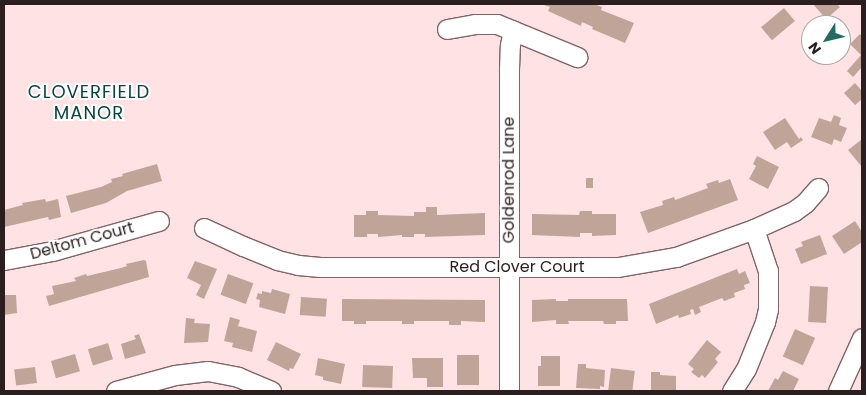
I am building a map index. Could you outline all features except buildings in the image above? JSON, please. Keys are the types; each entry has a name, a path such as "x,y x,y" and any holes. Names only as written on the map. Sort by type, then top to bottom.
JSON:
{"street":[{"path":"447,29 485,23 513,30 577,57"},
{"name":"Goldenrod Lane","path":"509,391 509,69 513,30"},
{"name":"Red Clover Court","path":"204,228 277,260 298,265 320,267 597,267 639,264 676,257 754,229 794,211 805,203 818,188"},
{"name":"Deltom Court","path":"4,260 52,251 159,221"},
{"path":"732,391 746,369 765,322 768,309 768,271 754,229"},
{"path":"838,391 862,338"},
{"path":"116,391 175,375 208,371 238,377 271,391"}],"district":[{"name":"CLOVERFIELD MANOR","path":"89,104"}]}
